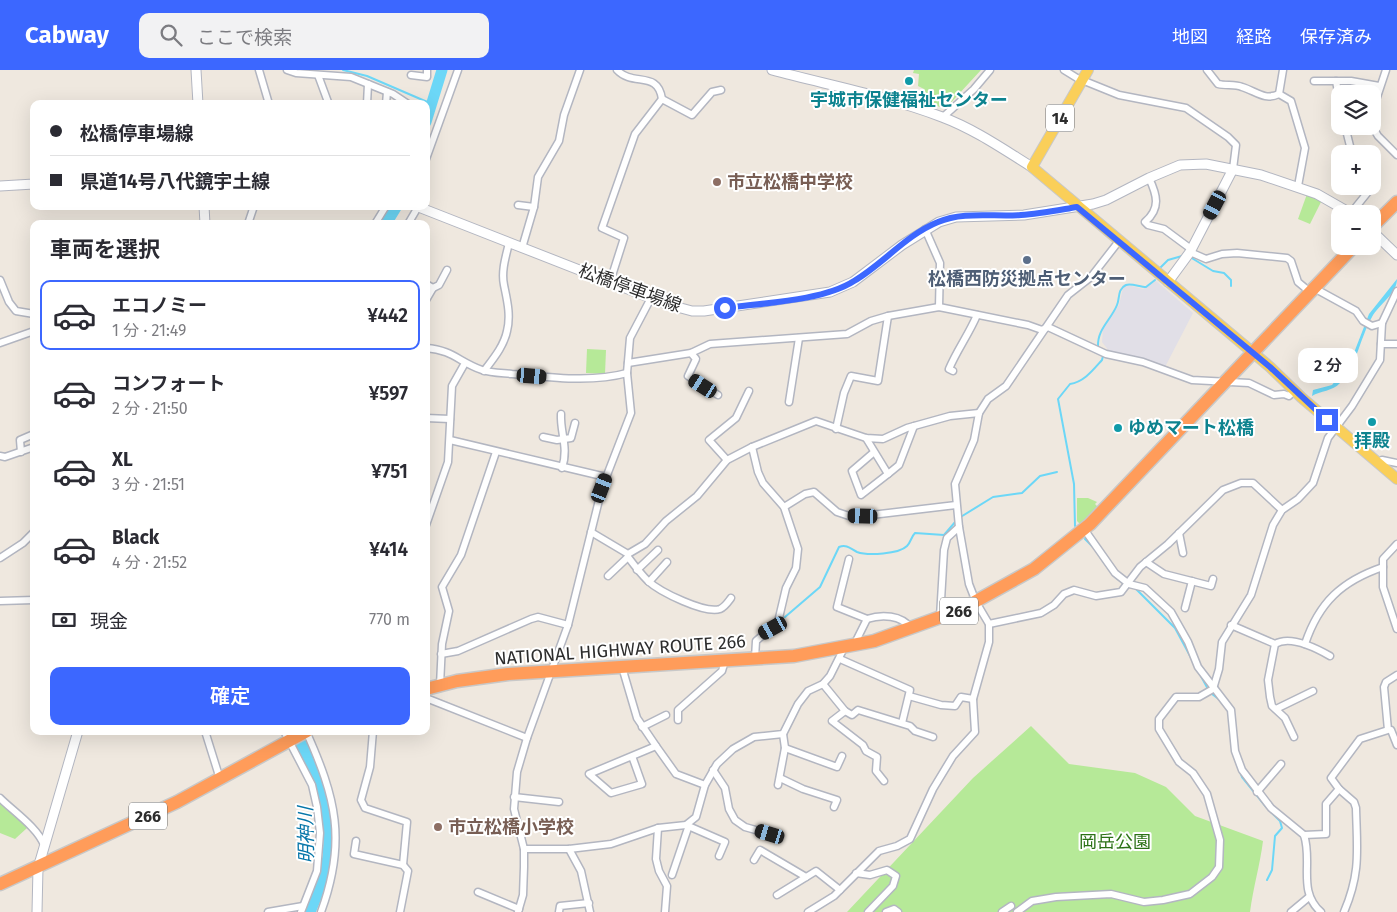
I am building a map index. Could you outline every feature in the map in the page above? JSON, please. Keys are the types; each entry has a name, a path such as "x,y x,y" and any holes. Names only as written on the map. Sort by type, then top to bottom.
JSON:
{"highway":[{"path":"1381,219 1397,202"},
{"name":"NATIONAL HIGHWAY ROUTE 266","path":"430,688 508,674 846,651 940,619 976,602 1034,569 1084,529 1345,255"},
{"name":"266","path":"0,884 177,802 296,735"}],"main road":[{"path":"196,70 198,100"},
{"path":"772,70 904,104 943,117 991,141 1032,166 1077,207 1253,353 1335,427 1397,479"},
{"name":"14","path":"1032,166 1088,70"},
{"name":"松橋停車場線","path":"425,210 651,298 681,308 704,311 822,294 853,282 925,229 956,217 1024,215 1077,207 1106,200 1149,178 1180,165 1192,163 1261,174 1298,186 1327,198 1338,205"},
{"path":"1168,282 1189,254 1233,169"},
{"path":"1,188 30,184"},
{"path":"1381,238 1397,255"},
{"path":"37,912 38,868 77,735"}],"street":[{"path":"259,70 268,100"},
{"path":"287,70 296,73 351,77 401,100"},
{"path":"410,75 427,77 428,70"},
{"path":"430,148 458,70"},
{"path":"522,248 534,207 538,177 559,141 564,116 580,70"},
{"path":"610,282 624,238 602,228 635,134 662,99 659,85 656,82 640,80 617,70"},
{"path":"943,117 974,89 990,70"},
{"path":"1064,70 1082,80 1119,95 1166,103 1195,113 1236,145 1233,169"},
{"path":"1207,70 1218,84 1242,87 1261,96 1274,97 1279,94"},
{"path":"1279,94 1283,70"},
{"path":"1379,85 1386,70"},
{"path":"318,75 327,100"},
{"path":"1314,81 1351,81 1373,85"},
{"path":"1336,81 1337,85"},
{"path":"367,100 368,84"},
{"path":"662,99 692,115 712,92 721,90"},
{"path":"386,100 387,92"},
{"path":"1279,94 1287,97 1294,106 1305,148 1298,186"},
{"path":"1377,135 1397,155"},
{"path":"1149,178 1157,196 1155,211 1145,222 1148,226 1164,229 1189,254 1206,259 1222,254 1237,253 1287,258 1291,261 1298,282 1356,311 1363,321 1372,326 1382,323"},
{"path":"1358,205 1366,195"},
{"path":"518,205 534,207"},
{"path":"925,229 940,264 939,307"},
{"path":"808,912 834,896 879,851 897,846 910,838 933,789 953,756 975,732 973,699 989,642 989,624 976,602 969,584 956,505 955,484 974,440 979,413 988,399 1006,386 1068,295 1091,277 1119,241"},
{"path":"484,371 499,350 508,330 509,304 504,284 504,261 509,243"},
{"path":"430,286 439,285 446,270"},
{"path":"0,280 9,302 16,311 30,313"},
{"path":"1018,912 1032,901 1056,898 1111,894 1144,902 1190,894 1212,877 1219,867 1220,840 1207,794 1192,773 1179,762 1160,729 1159,719 1176,697 1199,698 1213,689 1218,675 1222,642 1251,595 1273,525 1282,510 1298,499 1313,483 1322,461 1326,441 1352,406 1380,360 1382,323 1397,291"},
{"path":"478,892 518,910 522,895 524,849 514,809 517,772 527,738 553,671 568,625 606,477 631,413 627,373 630,338 651,298"},
{"path":"628,363 690,352 710,344 847,334 871,321 888,316 939,307 1028,324 1042,330 1048,327"},
{"path":"953,371 949,369 956,351 969,334 977,315"},
{"path":"836,429 844,393 851,376 878,381 888,316"},
{"path":"1048,327 1085,346 1096,348 1109,355 1143,362 1192,380 1252,384 1274,395 1284,394 1289,396 1295,390"},
{"path":"0,342 30,332"},
{"path":"789,402 800,338"},
{"path":"1381,344 1397,344"},
{"path":"430,348 442,349 484,371 575,378 613,377 627,373"},
{"path":"690,352 696,359 688,376 718,395"},
{"path":"430,514 448,462 452,386 465,362"},
{"path":"727,460 709,440 736,418 749,391"},
{"path":"608,576 628,556 645,544 666,521 697,496 727,460 752,447 816,422 866,438 884,440 914,426 950,416 979,413"},
{"path":"561,414 560,430 566,449 562,468"},
{"path":"430,418 450,419"},
{"path":"543,437 557,440 571,438 575,423"},
{"path":"873,453 852,471 862,495 899,464 914,426"},
{"path":"21,452 20,440 30,436"},
{"path":"866,438 873,453 888,474"},
{"path":"450,440 606,477"},
{"path":"752,447 760,478 784,507 794,533 798,558 783,600 778,622 756,641 754,658"},
{"path":"0,456 5,457 30,449"},
{"path":"440,686 441,654 449,611 442,587 461,555 496,452"},
{"path":"1382,460 1397,463"},
{"path":"989,624 1041,614 1064,594 1074,590 1092,595 1121,592 1130,584 1136,572 1146,562 1223,490 1242,483 1258,485 1282,510"},
{"path":"784,507 805,494 814,492 838,512 849,516 956,505"},
{"path":"940,619 944,550 948,538 959,521"},
{"path":"1084,529 1115,574 1130,584 1145,588 1171,612 1188,642 1198,667 1231,710 1238,763 1271,808 1304,835 1326,834 1326,804 1339,789"},
{"path":"591,532 628,556 637,570 662,591 696,606 715,610 723,608 732,598"},
{"path":"1179,533 1183,553"},
{"path":"0,558 30,535"},
{"path":"1397,544 1384,556 1383,567 1384,590 1397,630"},
{"path":"637,570 658,550"},
{"path":"849,558 838,607 867,619 877,616 904,620 912,629"},
{"path":"649,582 667,562"},
{"path":"1146,562 1161,573 1211,585"},
{"path":"1305,644 1312,624 1328,600 1357,576 1383,567"},
{"path":"1185,608 1192,581"},
{"path":"0,601 30,600"},
{"path":"441,654 458,651 531,618 538,617 568,625"},
{"path":"837,800 779,781 785,748 783,734 798,704 808,692 823,684 830,676 867,619"},
{"path":"1232,626 1275,644 1285,642 1305,644 1330,656"},
{"path":"1275,644 1268,680 1270,698 1276,709 1285,718 1294,737"},
{"path":"846,651 910,690 904,707 902,723"},
{"path":"678,720 678,710 722,671 726,659"},
{"path":"622,667 637,718 642,727 676,774 705,785"},
{"path":"1397,675 1386,682 1384,687 1392,730 1397,745"},
{"path":"823,684 845,710 852,715 858,710 877,714 883,718 910,726 915,732 933,737"},
{"path":"1276,709 1313,691"},
{"path":"909,696 941,705 955,706 961,697 973,699"},
{"path":"430,700 527,738"},
{"path":"845,710 832,721 877,757 876,771 884,781"},
{"path":"642,727 666,715"},
{"path":"1344,912 1355,885 1357,871 1356,808 1354,802 1339,789 1331,778 1363,737 1392,730"},
{"path":"672,875 687,826 696,817 705,785 713,770 733,749 748,740 754,737 783,734"},
{"path":"206,735 220,779"},
{"path":"268,912 302,909 316,871 320,833 318,807 312,785 303,766 298,735"},
{"path":"299,735 327,780 335,814 337,854 330,886 321,912"},
{"path":"373,735 370,767 361,800 365,808 407,822 403,864 408,871 400,912"},
{"path":"632,756 642,784 611,793 588,774 656,746"},
{"path":"785,748 837,767 842,756"},
{"path":"1258,792 1281,764"},
{"path":"713,770 725,788 729,810 735,820 745,827 770,834"},
{"path":"514,797 559,802"},
{"path":"0,798 42,839 45,846"},
{"path":"524,849 570,849 611,844 658,828 687,826 725,842 719,856"},
{"path":"658,828 656,858 659,871 667,886 665,912"},
{"path":"1304,835 1308,861 1306,886 1309,897 1321,912"},
{"path":"356,841 354,854 403,864"},
{"path":"570,849 581,871 590,912"},
{"path":"754,860 760,850 806,878"},
{"path":"856,873 870,874 887,870 896,876 893,886 868,912"},
{"path":"776,895 816,871 840,890"},
{"path":"1291,912 1309,897"},
{"path":"560,912 560,906 588,903"},
{"path":"1002,912 1011,906"},
{"path":"886,912 894,909 898,912"}],"shaded area":[{"path":"1156,281 1193,313 1165,367 1136,357 1112,355 1102,342 1103,328 1119,305 1124,284 1143,289"}],"green space":[{"path":"914,70 981,70 945,109 921,100 924,89 918,86 919,74 913,73"},
{"path":"1307,194 1322,200 1310,224 1298,219"},
{"path":"587,349 606,350 605,374 586,373"},
{"path":"1077,498 1088,498 1097,502 1095,504 1098,507 1080,524 1077,521"},
{"name":"岡岳公園","path":"1031,726 1069,764 1135,773 1166,787 1195,816 1263,841 1250,912 847,912 973,778"},
{"path":"0,800 27,828 15,839 0,833"}],"water":[{"path":"1397,279 1391,294 1372,317 1346,376 1334,388 1312,396 1313,390 1332,385 1350,363 1369,314"}],"waterway":[{"path":"343,70 367,76 423,100"},
{"name":"明神川","path":"430,109 442,70"},
{"name":"明神川","path":"388,220 395,210"},
{"path":"1159,269 1168,260 1182,256"},
{"path":"1190,257 1213,271 1224,273 1231,280 1231,286"},
{"path":"1098,347 1100,335 1117,305 1121,289 1126,285 1146,287 1155,280"},
{"path":"1075,526 1074,484 1058,399 1070,384 1080,381 1092,371 1102,360 1103,356"},
{"path":"959,518 993,497 1022,493 1040,476 1057,472"},
{"path":"785,617 820,587 839,547 847,546 857,552 876,554 897,551 907,546 915,533 944,535 956,521"},
{"path":"1085,539 1093,547"},
{"path":"1100,557 1110,571"},
{"path":"1115,577 1123,583"},
{"path":"1135,588 1175,628 1209,691"},
{"path":"1212,694 1220,700"},
{"name":"明神川","path":"297,735 323,797 329,832 326,868 310,912"},
{"path":"1233,754 1242,777 1267,808"},
{"path":"1267,880 1272,870 1275,836 1282,828 1280,821 1271,812"}],"place":[{"name":"宇城市保健福祉センター","path":"909,81"},
{"name":"市立松橋中学校","path":"717,182"},
{"name":"松橋西防災拠点センター","path":"1027,260"},
{"name":"拝殿","path":"1372,422"},
{"name":"ゆめマート松橋","path":"1118,428"},
{"name":"市立松橋小学校","path":"438,827"}],"route":[{"path":"725,308 822,294 842,288 874,268 925,229 956,217 1024,215 1077,207 1270,367 1327,420"}]}
